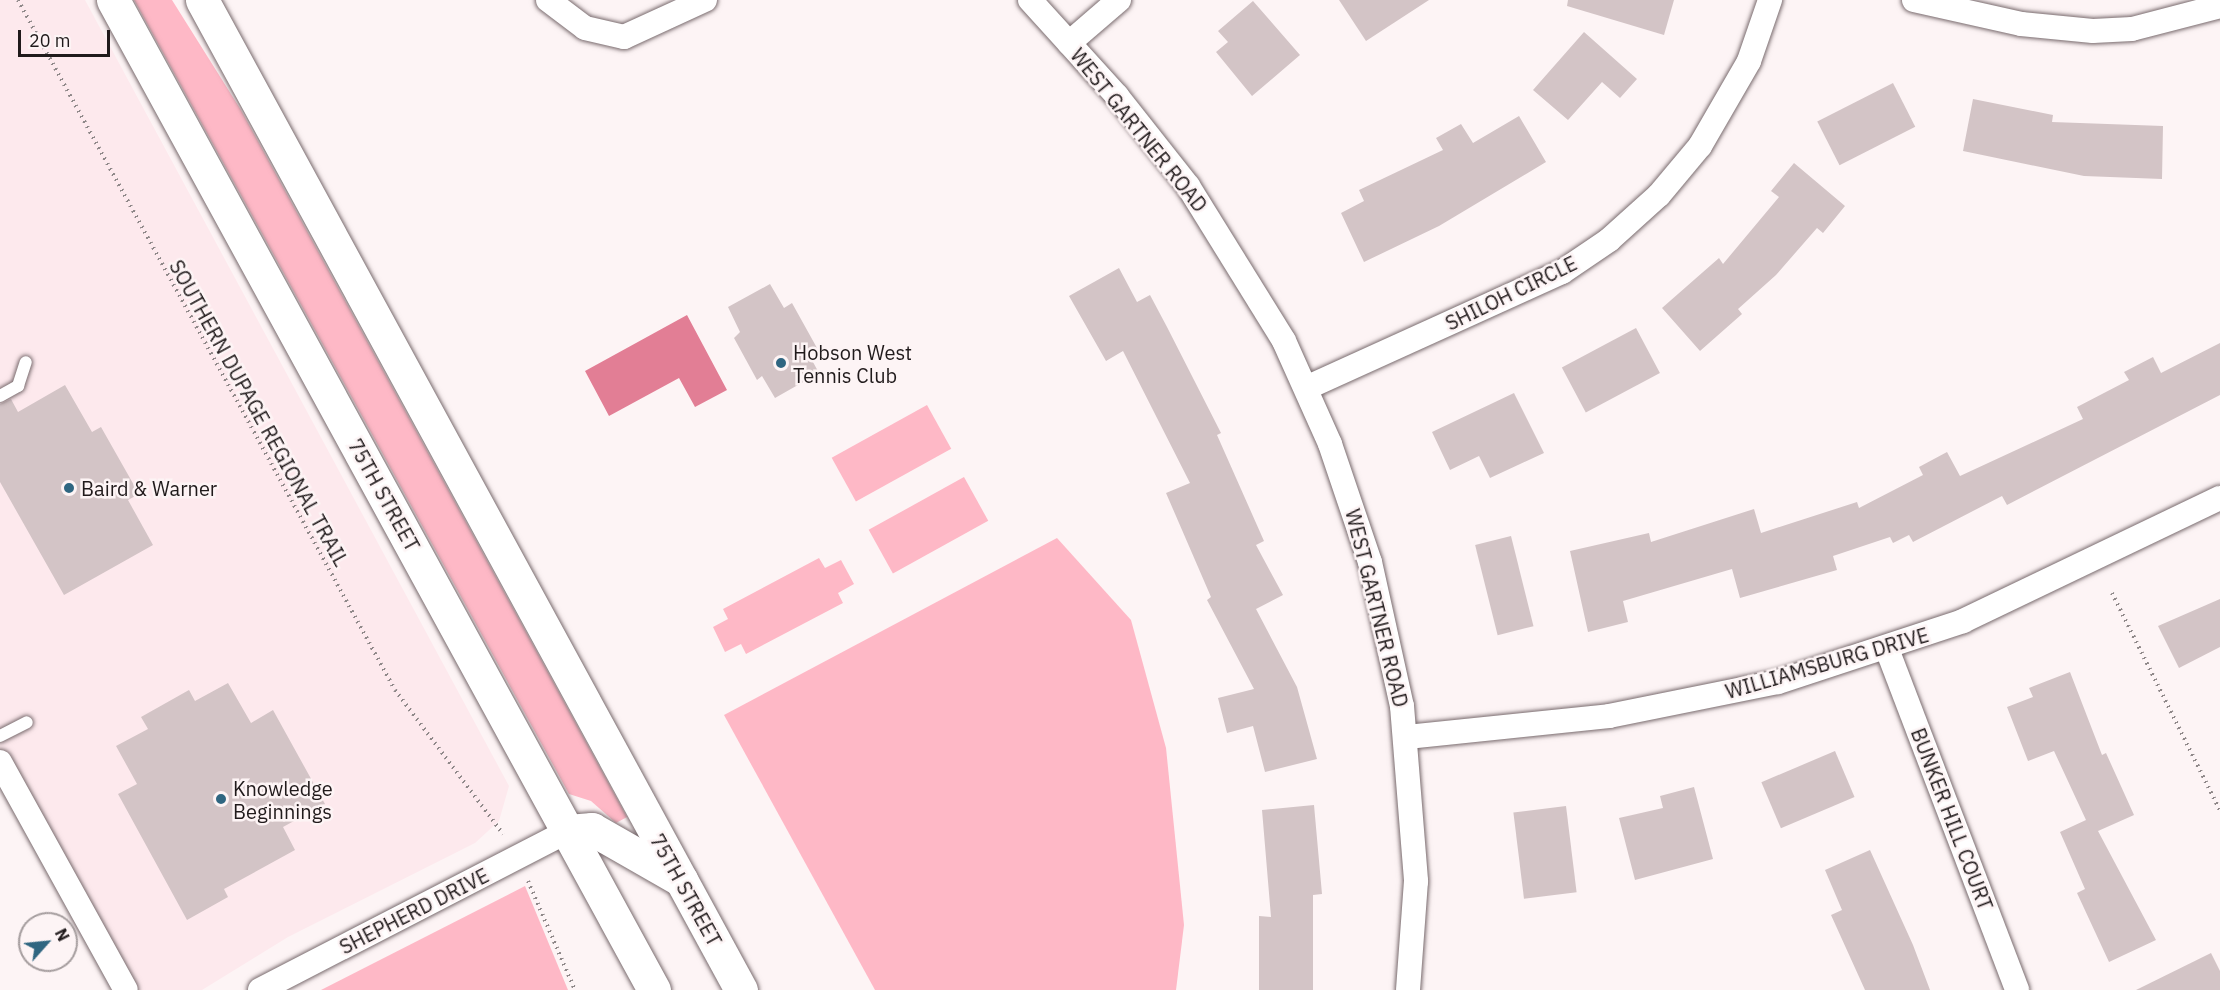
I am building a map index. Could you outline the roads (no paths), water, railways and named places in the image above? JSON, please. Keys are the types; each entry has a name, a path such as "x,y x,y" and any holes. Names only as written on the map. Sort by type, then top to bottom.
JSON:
{"main road":[{"name":"75TH STREET","path":"113,0 654,990"},
{"name":"75TH STREET","path":"202,0 741,990"},
{"path":"568,831 592,829 681,880"}],"street":[{"path":"548,0 585,28 624,37 705,0"},
{"name":"WEST GARTNER ROAD","path":"1030,0 1069,43 1188,186 1254,288 1306,388 1370,562 1407,737 1416,881 1408,990"},
{"path":"1069,43 1119,0"},
{"name":"SHILOH CIRCLE","path":"1306,388 1562,272 1609,240 1659,195 1700,146 1749,61 1770,0"},
{"path":"1914,0 2021,24 2093,31 2132,29 2220,6"},
{"name":"WILLIAMSBURG DRIVE","path":"1407,737 1550,724 1678,704 1778,682 1887,649 2035,590 2220,498"},
{"name":"BUNKER HILL COURT","path":"1887,649 2017,990"},
{"path":"0,762 126,990"},
{"name":"SHEPHERD DRIVE","path":"260,990 568,831"}],"lane":[{"path":"0,396 18,386 26,362"},
{"path":"0,736 27,722"}],"place":[{"name":"Hobson West Tennis Club","path":"781,363"},
{"name":"Baird & Warner","path":"69,488"},
{"name":"Knowledge Beginnings","path":"221,799"}]}
